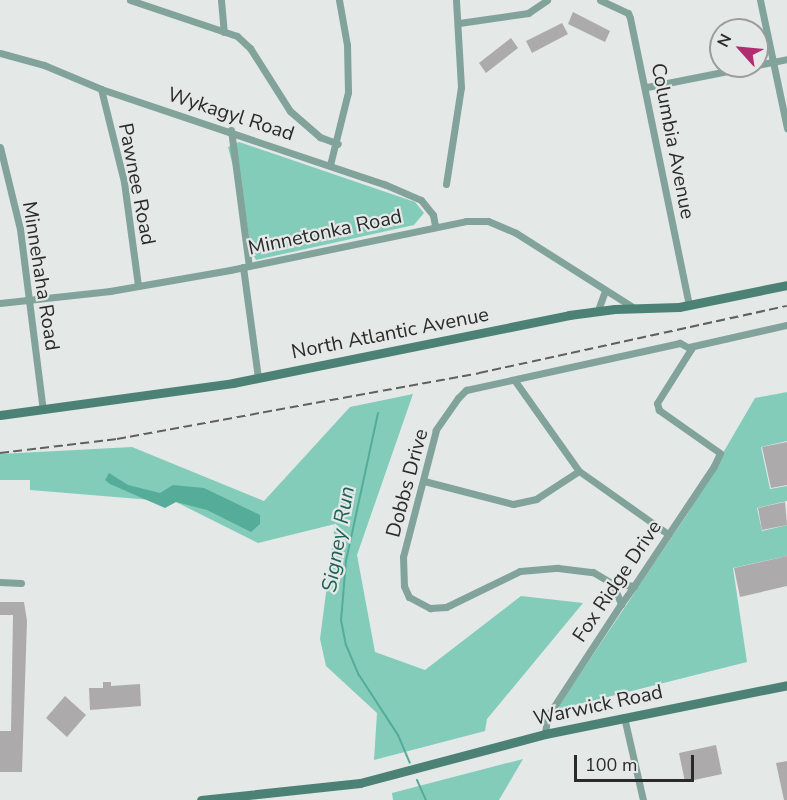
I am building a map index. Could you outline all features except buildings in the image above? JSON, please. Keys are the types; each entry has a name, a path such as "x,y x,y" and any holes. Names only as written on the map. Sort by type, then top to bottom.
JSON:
{"street":[{"path":"130,0 237,36 250,48 298,118 320,137 338,144"},
{"path":"220,0 224,32"},
{"path":"330,165 338,144 348,92 348,64 339,0"},
{"path":"446,184 458,121 459,23 456,0"},
{"path":"459,23 528,13 547,0"},
{"name":"Columbia Avenue","path":"600,0 628,13 630,18 647,87 689,305"},
{"path":"760,0 787,128"},
{"name":"Wykagyl Road","path":"0,53 44,65 101,88 231,130 421,200 433,215 435,225"},
{"path":"769,63 787,59"},
{"path":"647,87 709,75"},
{"name":"Pawnee Road","path":"101,88 124,182 138,286"},
{"path":"231,130 258,378"},
{"name":"Minnehaha Road","path":"0,147 31,300 43,410"},
{"name":"Minnetonka Road","path":"0,303 138,286 466,220 501,225 634,308"},
{"name":"North Atlantic Avenue","path":"0,415 258,378 598,310 689,305 787,285"},
{"path":"598,310 605,291"},
{"name":"Dobbs Drive","path":"634,586 613,584 593,572 558,568 520,571 446,607 430,608 415,603 404,586 403,557 436,430 466,390 515,381 657,345 687,346 787,325"},
{"name":"Fox Ridge Drive","path":"545,734 547,717 714,466 720,453 718,449 659,410 657,403 689,353 687,346"},
{"path":"515,381 579,471 668,534"},
{"path":"424,481 513,504 536,499 579,471"},
{"path":"0,582 21,583"},
{"path":"613,584 621,604"},
{"name":"Warwick Road","path":"201,800 360,783 545,734 787,685"},
{"path":"624,717 643,800"}],"shaded area":[{"path":"239,142 415,202 424,213 414,225 256,260 251,251 239,170 233,166 228,147"},
{"path":"787,392 787,441 761,447 770,489 787,486 787,501 757,508 762,531 787,525 787,556 733,568 747,662 556,710 688,513 755,398"},
{"path":"413,394 357,555 375,652 425,670 521,596 583,603 487,719 485,731 374,760 377,713 326,666 320,639 335,524 258,543 176,502 30,490 30,480 0,480 0,454 132,447 264,501 350,407"},
{"path":"109,473 128,485 160,493 173,485 204,488 260,515 260,524 251,532 207,510 176,502 165,508 110,484 105,480"},
{"path":"523,759 499,800 393,800 392,793"}],"waterway":[{"name":"Signey Run","path":"378,413 346,561 341,620 346,645 359,675 398,735 410,763"},
{"name":"Signey Run","path":"417,780 426,800"}],"railway":[{"path":"0,453 117,439 479,373 787,306"}]}
